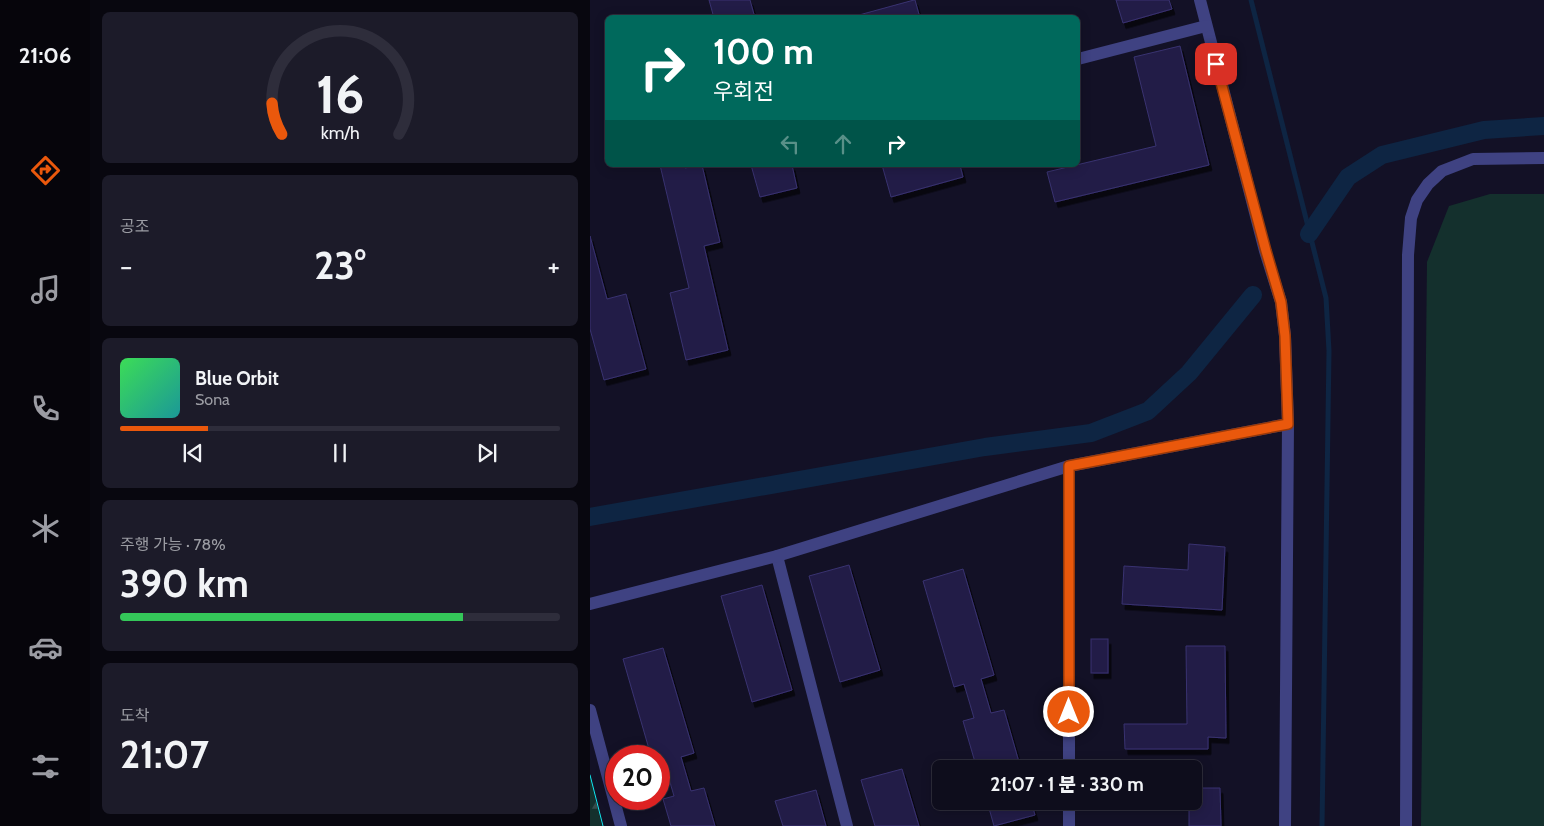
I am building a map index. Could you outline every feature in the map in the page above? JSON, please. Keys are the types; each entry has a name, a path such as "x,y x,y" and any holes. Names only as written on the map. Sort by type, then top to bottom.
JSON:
{"street":[{"path":"1200,0 1281,302 1285,336 1288,424 1285,826"},
{"path":"1080,58 1206,26"},
{"path":"1406,826 1408,255 1411,218 1417,200 1428,184 1442,172 1473,159 1544,158"},
{"path":"590,604 777,556 1069,466 1288,424"},
{"path":"1069,466 1069,760"},
{"path":"777,556 847,826"},
{"path":"590,710 621,826"},
{"path":"1069,810 1069,826"}],"green space":[{"path":"1490,194 1544,194 1544,826 1421,826 1427,262 1449,206"},
{"path":"590,777 602,826 590,826"}],"building":[{"path":"709,0 750,0 754,15 713,15"},
{"path":"914,0 919,15 859,15"},
{"path":"1116,0 1169,0 1172,9 1123,23"},
{"path":"1180,46 1209,165 1055,202 1047,172 1068,167 1080,167 1080,164 1156,146 1134,57"},
{"path":"660,167 702,167 720,242 704,246 728,350 686,360 670,293 689,288"},
{"path":"752,167 792,167 797,188 760,197"},
{"path":"883,167 960,167 963,177 891,197"},
{"path":"590,236 607,299 626,294 646,369 604,380 590,329"},
{"path":"1189,544 1225,547 1222,610 1122,604 1124,566 1188,570"},
{"path":"849,565 880,670 840,682 809,576"},
{"path":"963,569 994,675 981,679 991,713 1004,710 1018,760 974,760 963,721 974,718 964,684 954,687 923,581"},
{"path":"762,585 792,690 752,702 721,596"},
{"path":"1091,639 1108,639 1108,673 1091,673"},
{"path":"1186,646 1225,646 1226,738 1208,737 1208,749 1125,749 1124,724 1187,724"},
{"path":"663,648 694,753 681,757 691,791 704,788 715,826 671,826 666,810 670,810 670,797 674,796 670,782 670,745 648,745 623,659"},
{"path":"902,769 919,826 875,826 861,780"},
{"path":"1202,788 1220,788 1221,826 1189,826 1189,810 1202,810"},
{"path":"816,790 826,826 783,826 775,801"},
{"path":"990,810 1034,810 1035,815 994,826"}],"waterway":[{"path":"1251,0 1326,298 1329,351 1322,826"},
{"path":"1309,234 1348,177 1382,155 1484,130 1544,126"},
{"path":"590,517 985,447 1091,433 1148,411 1189,373 1253,295"}],"tram line":[{"path":"590,775 603,826"}],"route":[{"path":"1069,712 1069,466 1288,424 1285,336 1281,302 1216,64"}]}
